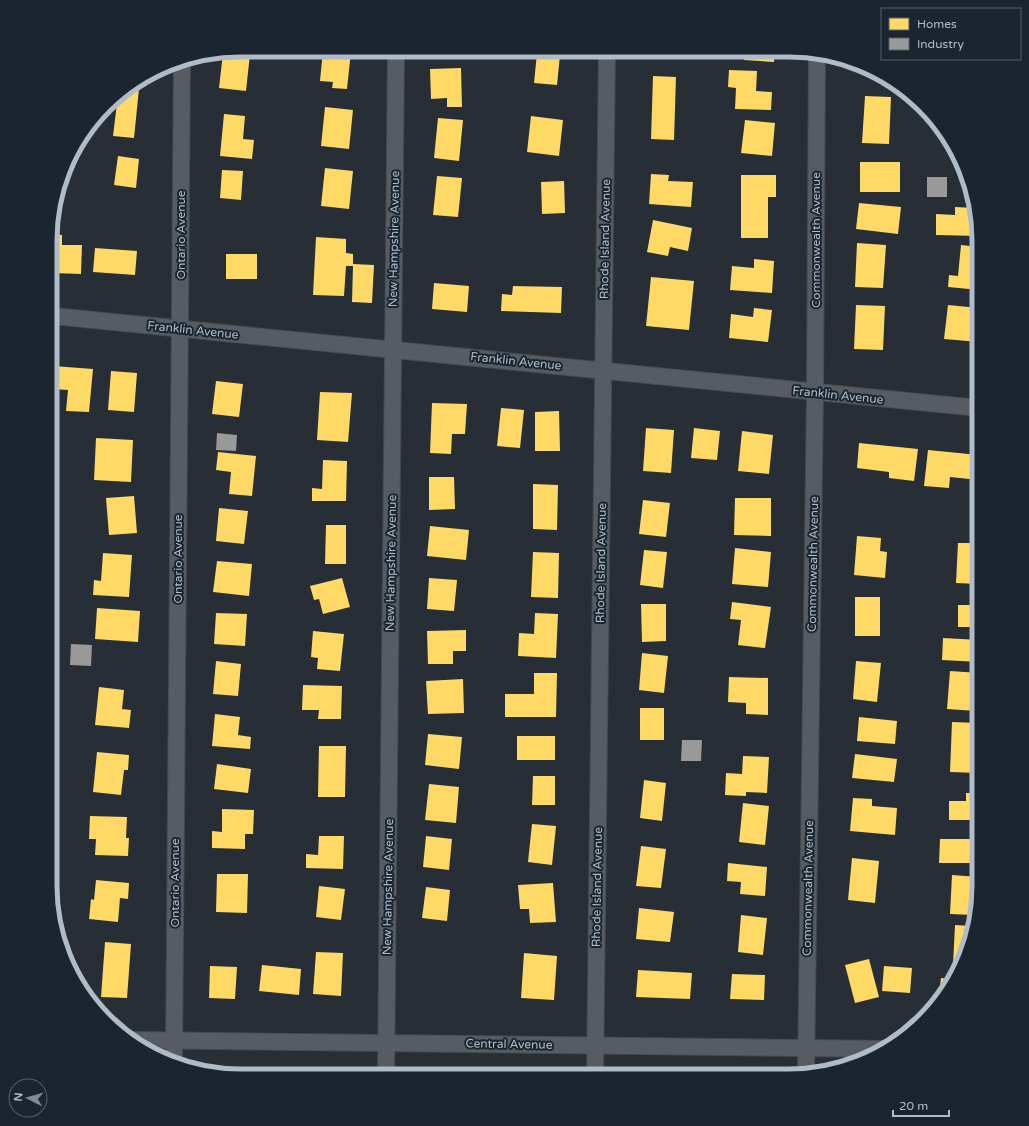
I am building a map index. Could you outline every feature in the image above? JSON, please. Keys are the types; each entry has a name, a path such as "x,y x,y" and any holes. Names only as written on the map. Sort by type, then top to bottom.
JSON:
{"street":[{"name":"New Hampshire Avenue","path":"386,1069 396,57"},
{"name":"Rhode Island Avenue","path":"595,1069 608,57"},
{"name":"Commonwealth Avenue","path":"806,1068 815,392 817,60"},
{"name":"Ontario Avenue","path":"174,1056 182,67"},
{"name":"Franklin Avenue","path":"57,316 972,407"},
{"name":"Central Avenue","path":"141,1040 872,1049"}],"building: Homes":[{"path":"250,57 246,91 219,88 222,58"},
{"path":"322,57 350,57 347,89 332,88 333,82 320,81"},
{"path":"537,57 560,57 557,85 534,83"},
{"path":"744,57 774,57 774,62 744,60"},
{"path":"461,68 462,107 447,107 447,98 431,99 430,69"},
{"path":"729,70 757,71 756,91 772,92 771,110 735,109 736,88 728,87"},
{"path":"653,76 676,77 674,140 651,139"},
{"path":"137,89 139,89 134,138 113,136 117,104"},
{"path":"865,96 891,97 889,144 862,143"},
{"path":"325,107 353,110 349,149 321,146"},
{"path":"224,114 245,116 243,139 254,140 252,159 220,156"},
{"path":"531,116 563,120 559,156 527,152"},
{"path":"438,118 463,120 459,161 434,158"},
{"path":"745,120 775,123 772,156 741,153"},
{"path":"118,156 139,159 136,188 114,185"},
{"path":"860,162 900,162 900,192 860,192"},
{"path":"325,168 353,171 349,209 321,206"},
{"path":"222,170 243,171 241,200 220,198"},
{"path":"651,174 669,175 668,181 693,182 691,207 649,204"},
{"path":"741,175 776,175 776,197 768,197 768,238 741,238"},
{"path":"437,176 462,178 458,217 433,215"},
{"path":"564,181 565,213 542,214 541,182"},
{"path":"859,203 901,207 898,234 856,229"},
{"path":"955,207 969,208 972,236 936,235 936,214 955,215"},
{"path":"653,220 692,228 688,251 670,247 668,256 647,252"},
{"path":"57,234 62,235 62,245 82,245 81,274 57,273"},
{"path":"316,237 346,239 346,253 353,254 353,264 374,265 372,303 352,302 353,266 346,266 344,296 313,295"},
{"path":"857,243 886,245 883,288 855,287"},
{"path":"961,245 972,246 972,289 948,287 949,275 958,276"},
{"path":"95,248 137,251 135,275 93,272"},
{"path":"226,254 257,254 257,279 226,279"},
{"path":"754,259 774,261 772,293 730,290 732,266 754,268"},
{"path":"651,277 694,281 689,330 646,326"},
{"path":"434,283 469,286 467,312 432,309"},
{"path":"513,286 562,287 561,313 501,311 502,294 512,295"},
{"path":"856,305 885,306 883,350 854,349"},
{"path":"948,305 972,307 972,341 944,339"},
{"path":"754,308 772,310 768,342 729,338 731,314 753,317"},
{"path":"57,366 93,369 89,412 66,411 68,390 57,389"},
{"path":"111,371 137,373 134,412 108,410"},
{"path":"216,381 243,384 239,417 212,414"},
{"path":"320,392 352,393 348,442 317,440"},
{"path":"432,403 467,404 465,434 452,434 451,454 430,453"},
{"path":"501,408 524,410 520,448 497,446"},
{"path":"559,411 560,451 535,451 535,412"},
{"path":"646,428 674,430 671,473 643,471"},
{"path":"694,428 720,431 717,460 691,458"},
{"path":"742,431 773,435 769,474 738,471"},
{"path":"96,438 133,440 131,482 94,480"},
{"path":"859,443 918,449 914,481 889,478 889,472 857,468"},
{"path":"928,450 972,454 972,479 950,477 949,488 924,486"},
{"path":"218,452 256,456 252,496 229,494 231,472 216,470"},
{"path":"323,460 347,461 346,501 312,501 312,488 322,489"},
{"path":"429,477 454,477 455,509 429,510"},
{"path":"533,484 558,485 557,530 533,529"},
{"path":"134,496 137,533 109,535 106,498"},
{"path":"735,498 771,498 771,536 734,535"},
{"path":"643,500 670,503 666,537 639,534"},
{"path":"219,508 248,511 244,544 216,541"},
{"path":"326,525 346,525 346,564 325,564"},
{"path":"430,526 469,530 466,560 427,556"},
{"path":"857,536 881,538 880,551 887,552 885,578 854,575"},
{"path":"958,543 972,543 972,584 956,583"},
{"path":"735,548 771,552 768,587 732,584"},
{"path":"644,550 667,552 663,588 640,585"},
{"path":"533,552 559,553 558,598 531,597"},
{"path":"103,553 132,555 129,597 93,595 94,580 101,581"},
{"path":"217,561 252,564 249,596 213,592"},
{"path":"342,578 350,607 323,614 319,599 314,600 310,586"},
{"path":"429,578 457,580 454,611 427,609"},
{"path":"855,597 880,597 880,636 855,636"},
{"path":"732,602 771,607 765,648 738,645 741,620 730,619"},
{"path":"641,604 666,604 666,641 642,642"},
{"path":"958,605 972,605 972,627 958,627"},
{"path":"97,608 140,611 138,642 95,639"},
{"path":"216,613 247,614 245,646 214,644"},
{"path":"535,613 558,614 556,658 518,656 519,633 534,634"},
{"path":"466,630 466,651 453,651 453,664 428,664 427,631"},
{"path":"313,631 344,634 340,671 317,669 318,658 311,657"},
{"path":"943,638 972,640 972,662 942,660"},
{"path":"642,653 668,656 664,693 639,690"},
{"path":"216,661 241,664 238,696 213,694"},
{"path":"856,661 881,663 877,702 853,699"},
{"path":"950,671 972,673 972,711 947,709"},
{"path":"534,673 557,673 556,717 505,717 505,694 534,694"},
{"path":"729,677 768,678 768,715 746,714 746,703 728,702"},
{"path":"463,679 464,713 428,714 426,681"},
{"path":"303,685 342,686 341,719 318,719 319,710 302,710"},
{"path":"99,687 124,690 122,709 131,710 129,728 95,725"},
{"path":"640,708 664,708 664,740 640,740"},
{"path":"215,714 240,717 238,735 251,737 250,749 212,746"},
{"path":"859,717 897,721 895,744 857,741"},
{"path":"952,722 972,723 972,773 950,772"},
{"path":"428,734 462,737 459,769 425,765"},
{"path":"517,736 555,736 555,760 517,760"},
{"path":"319,746 346,746 345,797 318,797"},
{"path":"97,752 129,755 128,770 124,770 121,795 93,792"},
{"path":"855,754 897,759 894,782 852,778"},
{"path":"743,756 769,757 767,793 746,792 746,796 725,795 726,773 742,774"},
{"path":"217,764 251,769 248,793 214,789"},
{"path":"533,776 555,776 555,805 532,805"},
{"path":"644,780 666,783 662,821 640,818"},
{"path":"429,784 459,787 456,823 425,820"},
{"path":"966,793 972,793 972,820 949,820 949,801 966,801"},
{"path":"853,798 872,799 872,806 897,808 895,835 850,831"},
{"path":"743,803 769,806 765,845 739,842"},
{"path":"222,809 254,810 253,834 245,834 245,849 212,848 212,831 222,832"},
{"path":"90,816 127,817 126,838 129,838 128,856 95,855 96,839 89,839"},
{"path":"532,824 556,826 552,865 528,862"},
{"path":"319,836 344,836 343,869 306,868 306,854 318,855"},
{"path":"426,836 452,839 449,870 423,867"},
{"path":"940,839 972,839 972,863 939,863"},
{"path":"641,846 666,849 661,888 636,886"},
{"path":"852,858 879,861 875,903 848,900"},
{"path":"728,863 767,867 765,896 740,894 741,882 727,881"},
{"path":"217,874 248,874 247,913 216,912"},
{"path":"952,875 972,876 972,898 969,915 950,914"},
{"path":"96,880 129,883 128,899 120,898 118,922 89,919 91,899 94,900"},
{"path":"553,883 556,922 530,923 529,909 520,909 518,885"},
{"path":"319,886 345,889 341,920 316,917"},
{"path":"426,887 450,890 447,921 422,918"},
{"path":"639,908 674,912 670,942 636,939"},
{"path":"741,915 767,918 763,955 738,952"},
{"path":"955,925 967,926 958,956 953,965"},
{"path":"105,942 131,944 127,998 101,997"},
{"path":"316,952 343,953 341,996 313,994"},
{"path":"524,953 557,956 554,1000 521,998"},
{"path":"869,959 879,997 855,1003 845,965"},
{"path":"262,965 301,969 299,995 259,991"},
{"path":"210,966 237,967 235,999 209,998"},
{"path":"884,966 912,968 910,993 882,991"},
{"path":"638,970 692,973 690,999 636,997"},
{"path":"732,974 765,975 764,1000 730,999"},
{"path":"941,978 946,979 941,988 940,990"}],"building: Industry":[{"path":"927,177 947,177 947,197 927,197"},
{"path":"217,433 237,435 236,451 216,450"},
{"path":"71,644 92,645 91,666 70,665"},
{"path":"682,740 702,740 701,761 681,761"}]}
